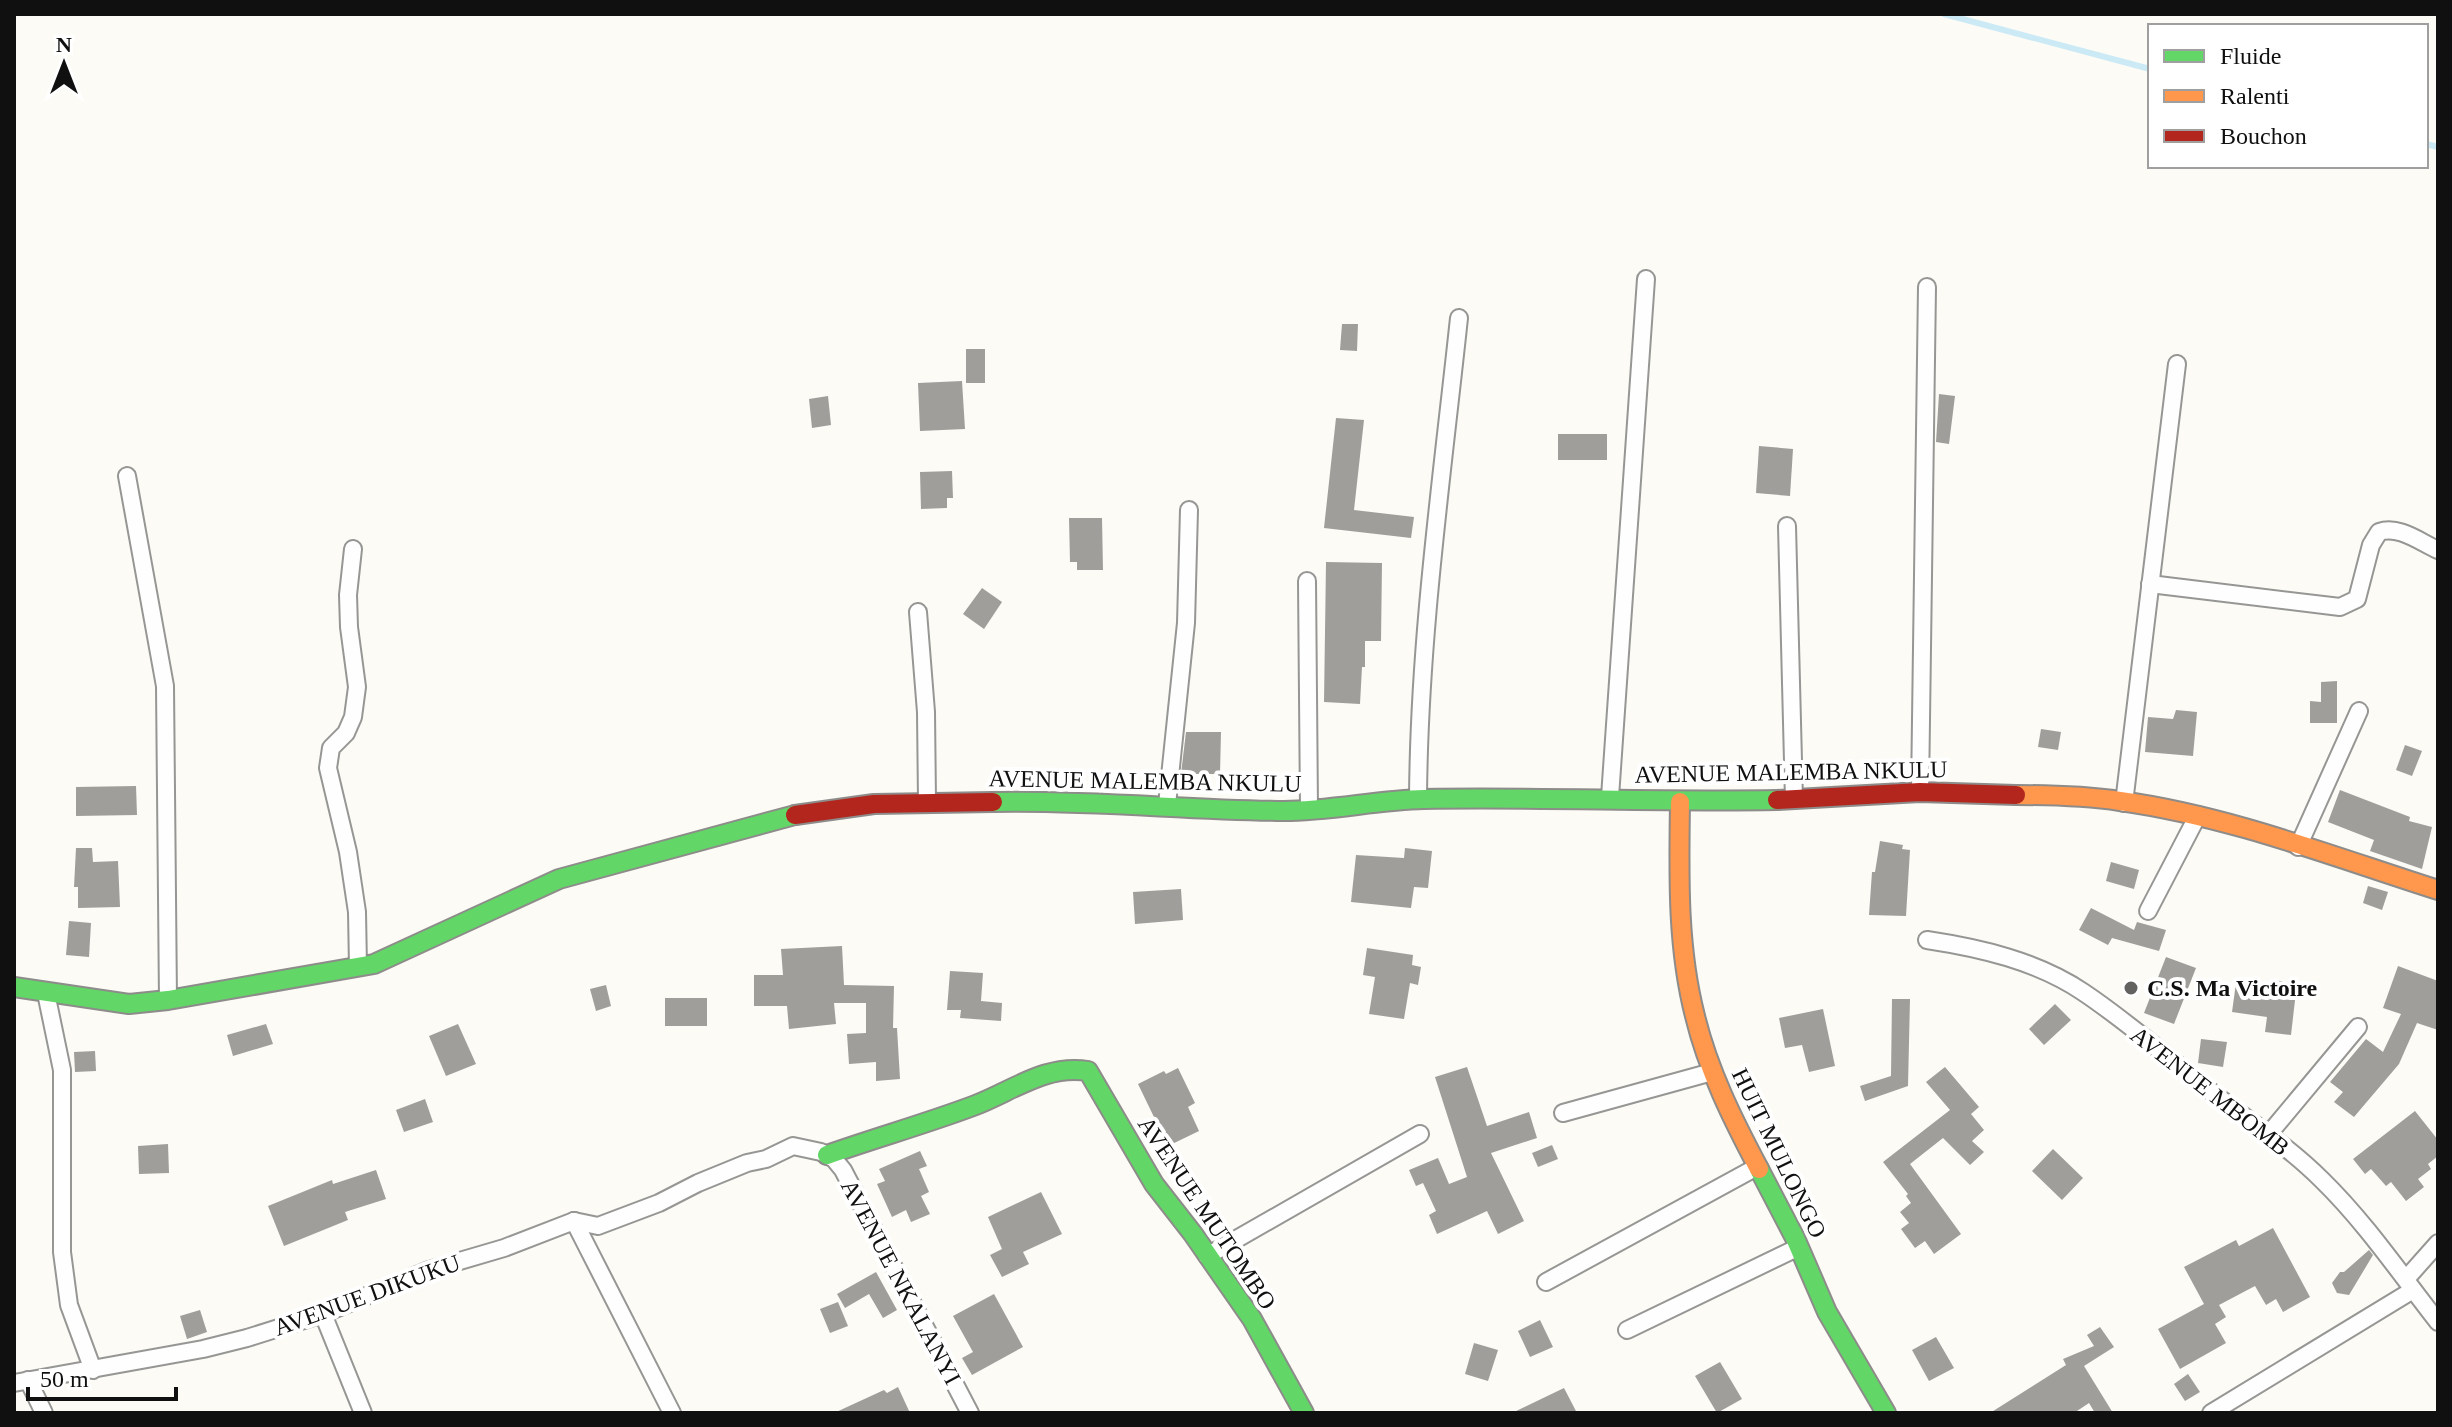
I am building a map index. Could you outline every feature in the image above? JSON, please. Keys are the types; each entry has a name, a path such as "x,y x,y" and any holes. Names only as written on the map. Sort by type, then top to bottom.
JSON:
{"street":[{"path":"1610,797 1646,279"},
{"path":"1920,792 1927,287"},
{"path":"1418,799 1418,727 1459,318"},
{"path":"2124,803 2177,364"},
{"path":"127,476 165,686 168,1000"},
{"path":"1167,805 1186,623 1189,510"},
{"path":"1787,526 1794,800"},
{"path":"2150,584 2340,607 2357,599 2371,545 2379,532 2397,530 2438,550"},
{"path":"353,549 348,595 357,687 353,717 346,733 331,748 328,768 348,852 357,912 358,967"},
{"path":"1307,581 1309,809"},
{"path":"918,612 926,712 927,801"},
{"path":"2298,847 2359,711"},
{"name":"AVENUE MALEMBA NKULU","path":"14,987 129,1004 358,967 390,958 559,879 804,813 927,801 1067,800 1262,811 1418,799 1610,797 1680,802 1794,800 1920,792 2074,796 2198,815 2438,890"},
{"name":"HUIT MULONGO","path":"1680,802 1678,891 1684,958 1688,988 1712,1072 1755,1168 1799,1247 1820,1296 1886,1413"},
{"path":"2148,911 2198,815"},
{"name":"AVENUE MBOMB","path":"1927,940 1973,947 2014,960 2081,990 2322,1180 2438,1322"},
{"path":"46,993 62,1070 62,1252 69,1305 93,1370"},
{"path":"2268,1135 2358,1027"},
{"name":"AVENUE MUTOMBO","path":"827,1155 975,1105 1034,1078 1082,1069 1091,1074 1131,1148 1252,1319 1304,1413"},
{"path":"1563,1113 1712,1072"},
{"path":"1207,1256 1420,1134"},
{"path":"574,1221 598,1226 793,1146 810,1148 827,1155"},
{"name":"AVENUE NKALANYI","path":"827,1155 843,1170 970,1413"},
{"path":"1546,1282 1755,1168"},
{"path":"574,1221 672,1413"},
{"name":"AVENUE DIKUKU","path":"21,1382 203,1349 323,1314 429,1270 504,1248 574,1221"},
{"path":"2211,1413 2410,1284 2438,1243"},
{"path":"1627,1330 1799,1247"},
{"path":"323,1314 363,1413"},
{"path":"21,1382 44,1413"}],"building":[{"path":"1342,324 1358,324 1357,351 1340,350"},
{"path":"966,349 985,349 985,383 966,383"},
{"path":"962,381 965,429 920,431 918,383"},
{"path":"1939,394 1955,396 1949,444 1936,442"},
{"path":"828,396 831,425 812,428 809,399"},
{"path":"1336,418 1364,420 1354,510 1414,517 1411,538 1324,528"},
{"path":"1558,434 1607,434 1607,460 1558,460"},
{"path":"1759,446 1793,449 1790,496 1756,493"},
{"path":"952,471 953,498 947,498 947,508 921,509 920,472"},
{"path":"1069,518 1102,518 1103,570 1077,570 1077,562 1070,562"},
{"path":"1326,562 1382,563 1381,641 1365,641 1360,704 1324,702"},
{"path":"982,588 1002,602 984,629 963,614"},
{"path":"2337,681 2337,723 2310,723 2310,701 2321,702 2321,682"},
{"path":"2176,710 2197,712 2193,756 2145,752 2148,717 2173,719"},
{"path":"2041,729 2061,732 2058,750 2038,747"},
{"path":"1186,732 1221,732 1220,774 1181,774"},
{"path":"2405,745 2422,751 2412,776 2396,770"},
{"path":"136,786 137,815 76,816 76,787"},
{"path":"2340,790 2410,817 2409,821 2432,827 2422,869 2370,851 2374,840 2328,822"},
{"path":"1880,841 1903,845 1902,849 1910,850 1906,916 1869,915 1872,872 1875,872"},
{"path":"76,848 92,848 93,862 118,861 120,907 78,908 78,887 74,887"},
{"path":"1405,848 1432,851 1428,888 1414,887 1411,908 1351,902 1356,855 1404,858"},
{"path":"2111,862 2139,870 2134,889 2106,881"},
{"path":"2368,886 2388,892 2382,910 2363,903"},
{"path":"1181,889 1183,920 1135,924 1133,892"},
{"path":"2091,908 2134,930 2137,922 2166,930 2159,951 2112,938 2108,945 2079,930"},
{"path":"69,921 91,923 89,957 66,955"},
{"path":"842,946 844,985 894,986 893,1028 897,1028 900,1079 876,1081 876,1062 849,1064 847,1034 866,1033 866,1003 834,1003 836,1024 789,1029 787,1006 754,1006 754,975 783,975 781,949"},
{"path":"1367,948 1413,955 1412,965 1421,967 1418,985 1410,983 1404,1019 1369,1014 1375,977 1363,975"},
{"path":"2166,957 2196,968 2174,1024 2144,1013"},
{"path":"2398,966 2438,981 2438,1030 2417,1023 2399,1064 2354,1117 2334,1102 2343,1092 2330,1082 2366,1039 2383,1052 2401,1014 2383,1008"},
{"path":"950,971 983,973 981,1001 1002,1003 1001,1021 960,1018 961,1010 947,1010"},
{"path":"2273,980 2297,983 2291,1035 2265,1032 2267,1017 2232,1012 2236,983 2272,988"},
{"path":"606,985 611,1006 596,1011 590,989"},
{"path":"665,998 707,998 707,1026 665,1026"},
{"path":"1892,999 1910,999 1908,1086 1865,1101 1860,1086 1891,1076"},
{"path":"2055,1004 2071,1020 2044,1045 2029,1029"},
{"path":"1823,1009 1835,1066 1809,1072 1802,1045 1785,1048 1779,1018"},
{"path":"266,1024 273,1044 233,1056 227,1035"},
{"path":"458,1024 476,1064 446,1076 429,1036"},
{"path":"2201,1039 2227,1042 2223,1067 2198,1063"},
{"path":"95,1051 96,1071 75,1072 74,1052"},
{"path":"1467,1067 1487,1126 1529,1112 1537,1138 1491,1153 1524,1221 1498,1234 1487,1211 1437,1234 1429,1215 1436,1211 1423,1183 1416,1186 1409,1170 1438,1158 1449,1184 1467,1177 1435,1077"},
{"path":"1945,1067 1979,1107 1971,1114 1984,1130 1972,1141 1984,1152 1970,1165 1943,1138 1910,1164 1961,1234 1934,1254 1925,1241 1915,1248 1901,1229 1909,1223 1900,1212 1911,1203 1906,1196 1908,1194 1883,1162 1950,1110 1926,1082"},
{"path":"1178,1068 1195,1103 1188,1107 1199,1131 1168,1146 1138,1084 1164,1071 1166,1074"},
{"path":"425,1099 433,1122 404,1132 396,1110"},
{"path":"2415,1111 2438,1140 2438,1156 2428,1164 2431,1169 2418,1179 2424,1187 2406,1201 2391,1182 2386,1186 2371,1169 2365,1174 2353,1159"},
{"path":"168,1144 169,1173 139,1174 138,1146"},
{"path":"1552,1145 1558,1159 1538,1167 1532,1153"},
{"path":"2053,1149 2083,1178 2062,1200 2032,1171"},
{"path":"920,1151 927,1166 919,1169 929,1192 921,1196 930,1214 911,1222 906,1210 892,1217 877,1184 885,1181 879,1169"},
{"path":"376,1170 386,1199 345,1212 348,1220 284,1246 268,1206 332,1180 333,1184"},
{"path":"1041,1192 1062,1234 1023,1252 1029,1264 1002,1277 990,1255 1002,1249 988,1217"},
{"path":"2273,1228 2310,1297 2283,1312 2276,1299 2266,1305 2255,1286 2219,1305 2226,1317 2215,1324 2226,1343 2180,1369 2158,1329 2204,1304 2184,1267 2236,1240 2239,1246"},
{"path":"2369,1250 2373,1255 2349,1295 2337,1293 2332,1283 2340,1272 2344,1272"},
{"path":"876,1272 897,1310 883,1318 869,1294 845,1308 837,1294"},
{"path":"994,1294 1023,1347 972,1375 962,1358 973,1352 953,1316"},
{"path":"838,1302 848,1326 830,1333 820,1309"},
{"path":"200,1310 207,1332 187,1339 180,1316"},
{"path":"1540,1320 1553,1347 1530,1357 1518,1331"},
{"path":"2100,1327 2114,1347 2084,1366 2113,1413 2095,1413 2089,1403 2074,1413 1990,1413 2066,1365 2063,1359 2094,1346 2087,1335"},
{"path":"1936,1337 1954,1368 1929,1381 1912,1350"},
{"path":"1474,1343 1498,1350 1488,1381 1465,1374"},
{"path":"1720,1362 1742,1399 1717,1413 1695,1376"},
{"path":"2188,1374 2200,1392 2185,1401 2174,1384"},
{"path":"898,1387 910,1413 834,1413 884,1390 887,1393"},
{"path":"1564,1388 1577,1413 1512,1413"}],"waterway":[{"path":"1944,14 2148,68"},
{"path":"2428,144 2438,147"}],"traffic: fast":[{"path":"993,802 1284,811 1424,799 1777,800"},
{"path":"14,987 129,1004 374,964 559,879 795,815"},
{"path":"827,1155 973,1106 1043,1075 1072,1070 1088,1071 1154,1184 1252,1319 1304,1413"},
{"path":"1759,1169 1795,1238 1827,1312 1886,1413"}],"traffic: slow":[{"path":"2016,795 2107,799 2201,817 2281,839 2438,890"},
{"path":"1680,802 1680,910 1689,990 1700,1036 1714,1075 1759,1169"}],"traffic: jam":[{"path":"1777,800 1920,792 2016,795"},
{"path":"795,815 874,804 993,802"}],"place":[{"name":"C.S. Ma Victoire","path":"2131,988"}]}
